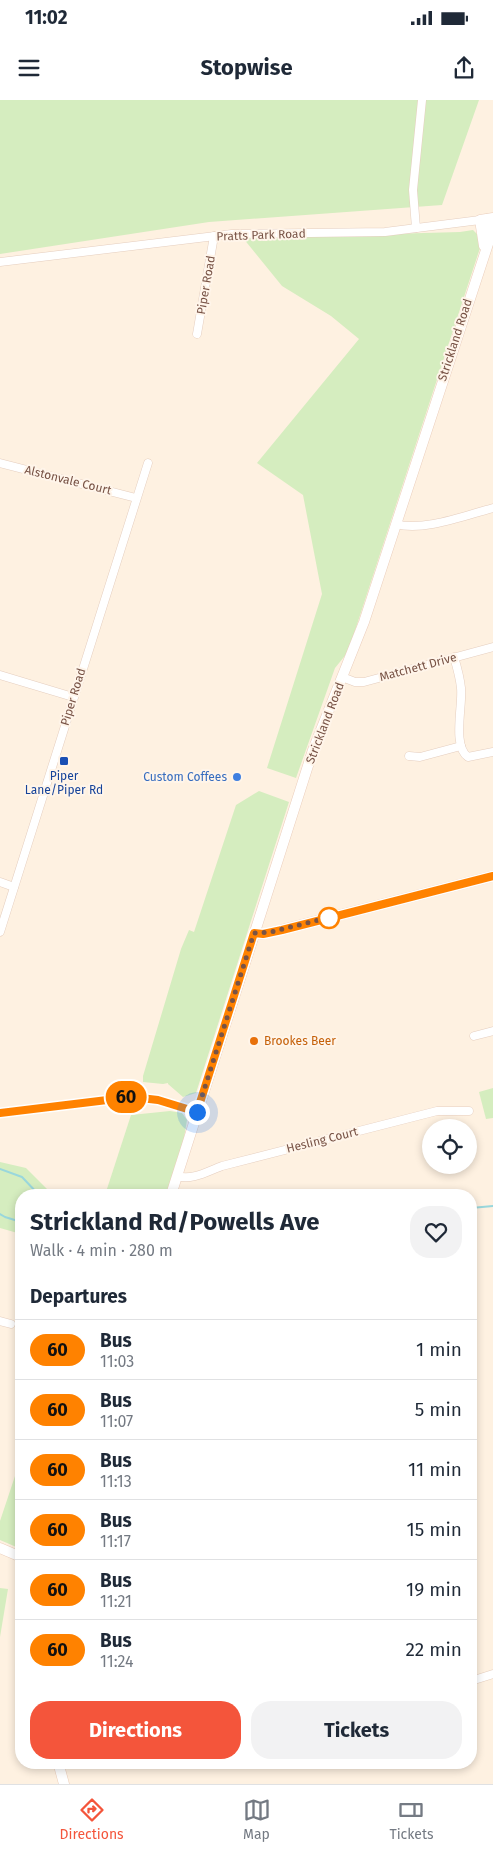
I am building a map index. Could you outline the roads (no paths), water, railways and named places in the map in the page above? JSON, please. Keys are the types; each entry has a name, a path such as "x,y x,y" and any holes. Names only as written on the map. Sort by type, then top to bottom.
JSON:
{"street":[{"path":"416,228 413,190 422,100"},
{"name":"Pratts Park Road","path":"0,262 232,234 384,232 487,219"},
{"name":"Strickland Road","path":"173,1189 314,750 359,636 484,253 487,219"},
{"name":"Piper Road","path":"197,334 214,236"},
{"name":"Alstonvale Court","path":"0,462 136,498"},
{"name":"Piper Road","path":"0,932 148,463"},
{"path":"396,524 410,527 425,525 493,508"},
{"name":"Matchett Drive","path":"342,677 354,682 364,682 493,647"},
{"path":"454,657 461,686 459,724 463,752 468,757 493,752"},
{"path":"0,675 73,698"},
{"path":"408,756 420,757 461,746"},
{"path":"254,933 263,934 282,930 493,876"},
{"path":"0,882 14,887"},
{"path":"474,1036 493,1031"},
{"path":"0,1113 132,1097 158,1100 197,1112"},
{"name":"Hesling Court","path":"177,1176 195,1177 222,1166 438,1111 469,1111"},
{"path":"0,1321 11,1324"},
{"path":"0,1548 15,1554"},
{"path":"477,1679 493,1674"},
{"path":"60,1769 64,1784"}],"waterway":[{"path":"0,1169 22,1177 33,1189"},
{"path":"477,1207 493,1206"},
{"path":"0,1214 15,1220"}],"place":[{"name":"Piper Lane/Piper Rd","path":"64,761"},
{"name":"Custom Coffees","path":"237,777"},
{"name":"Brookes Beer","path":"254,1041"}]}
